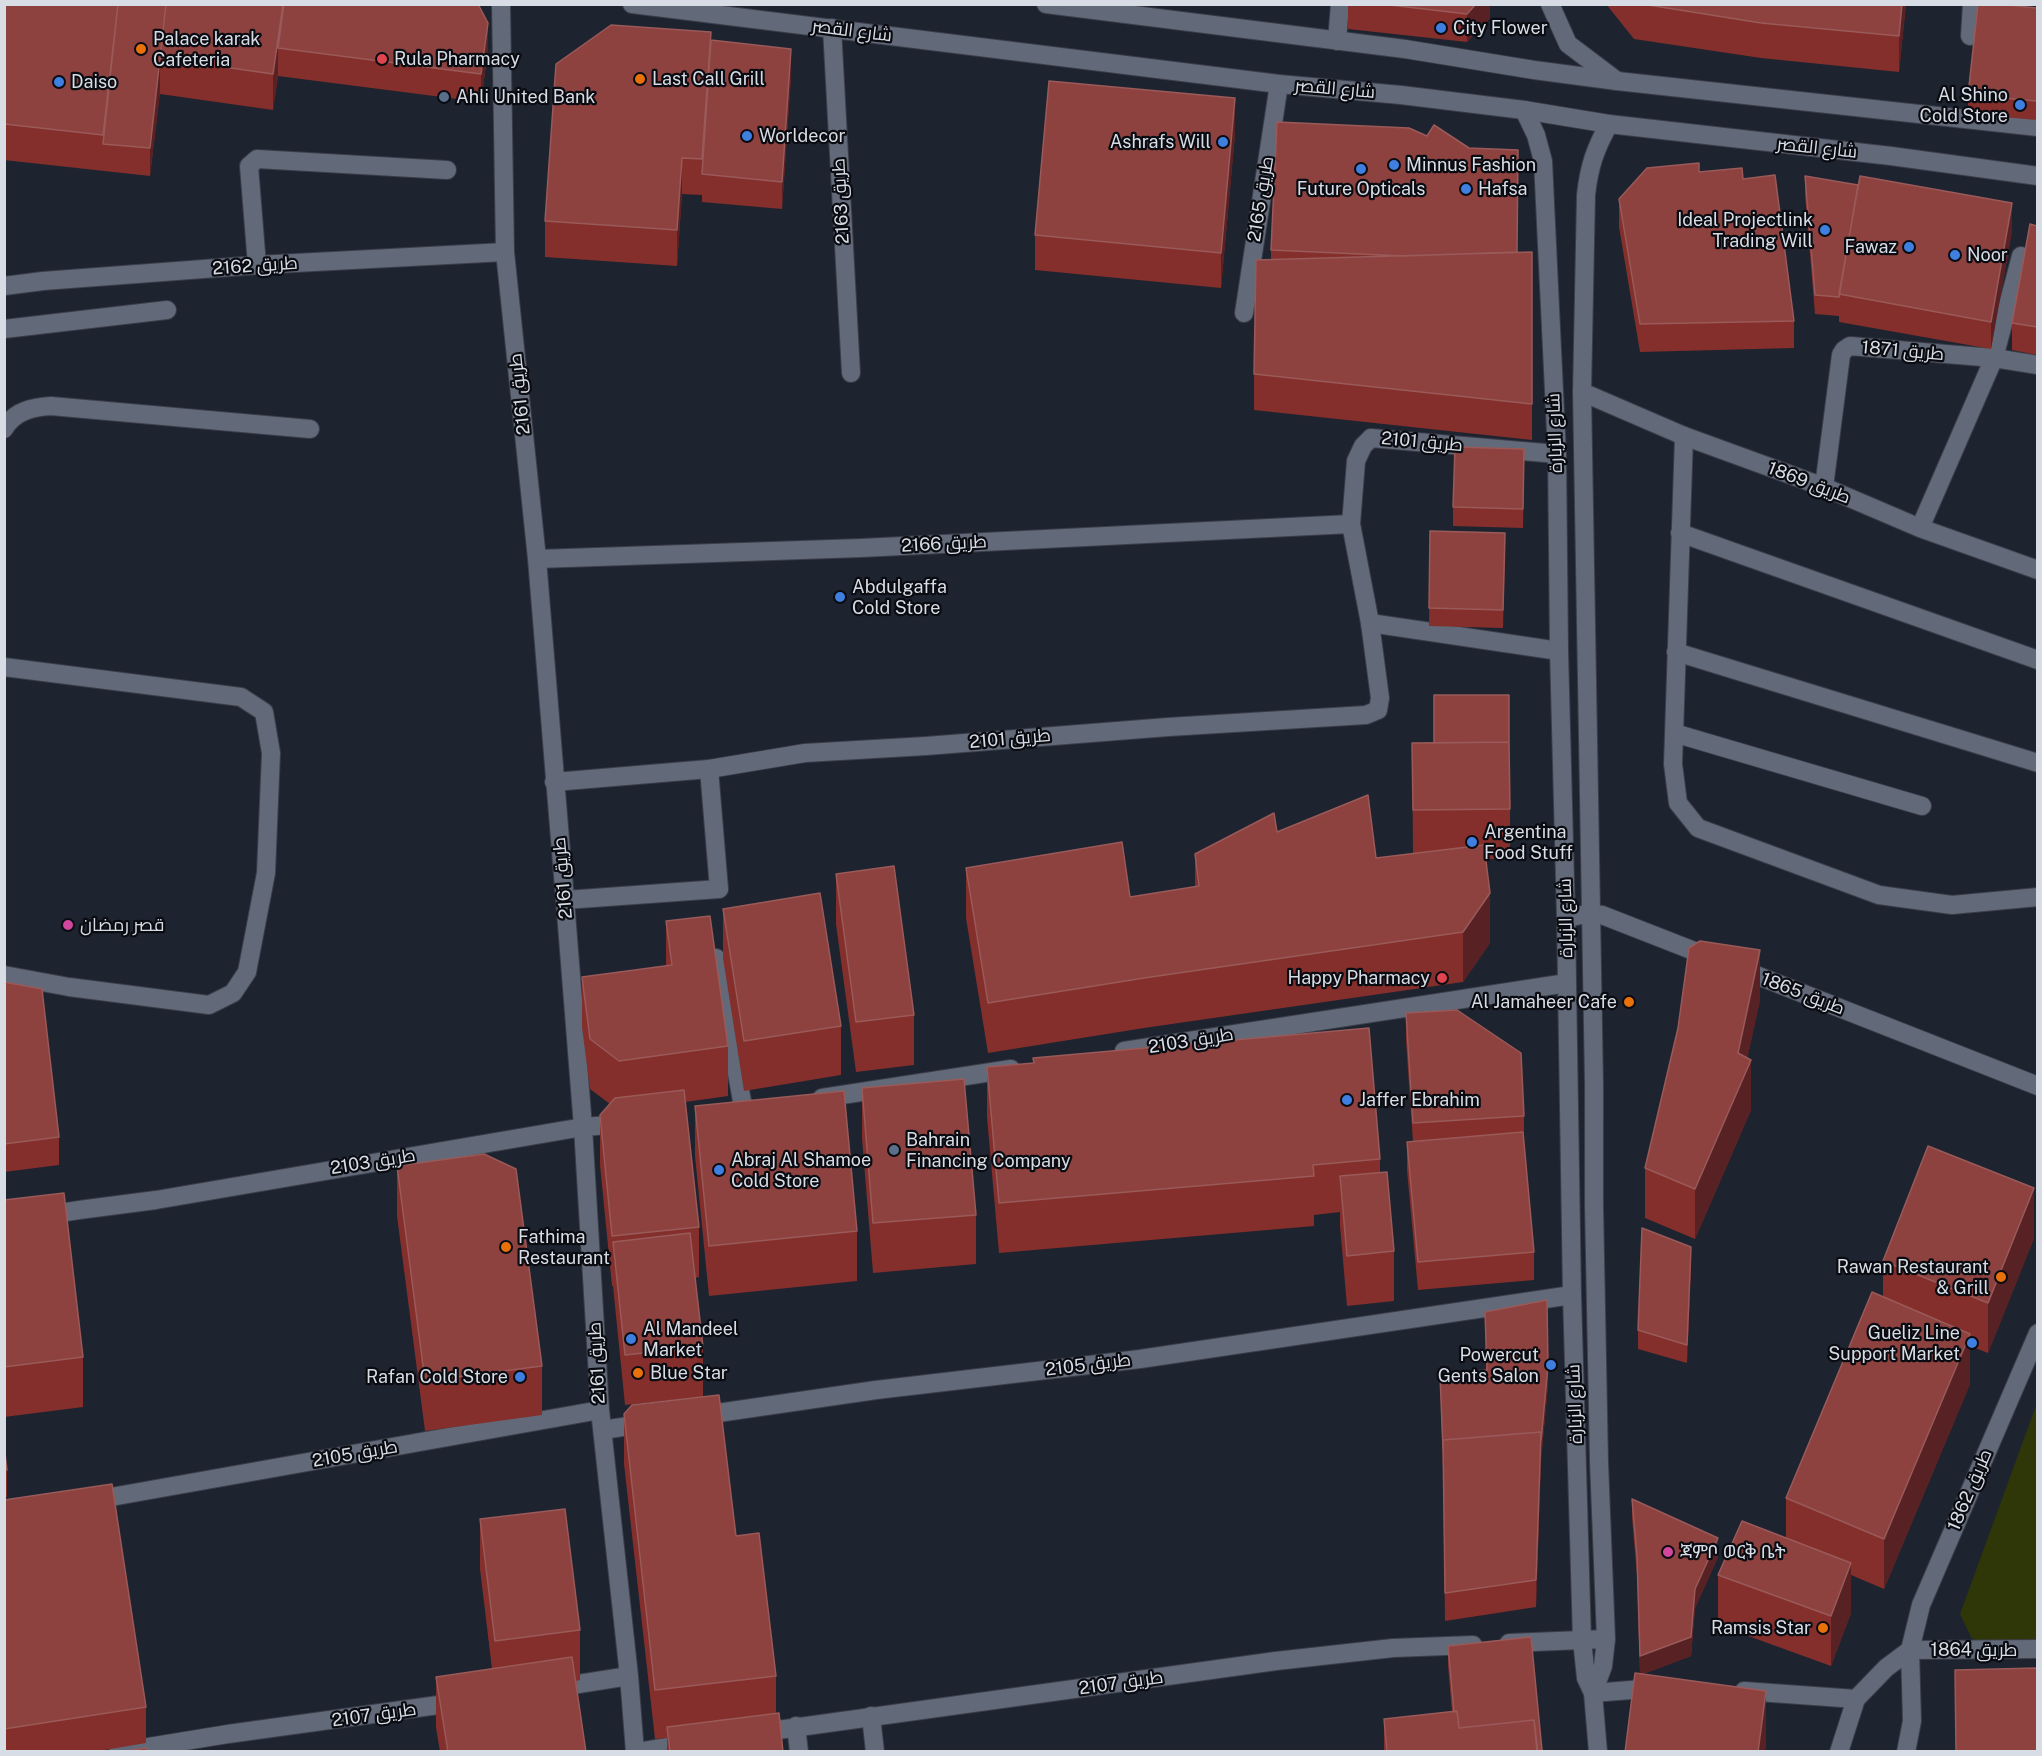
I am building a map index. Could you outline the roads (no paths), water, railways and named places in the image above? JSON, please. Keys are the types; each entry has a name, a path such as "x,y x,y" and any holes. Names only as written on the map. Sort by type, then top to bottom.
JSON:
{"street":[{"name":"طريق 2161","path":"501,4 505,252 537,559 565,900 583,1127 600,1410 636,1752"},
{"name":"شارع القصر","path":"632,4 1279,84 1401,95 1524,110 1609,124 1891,156 2037,176"},
{"path":"1046,4 1405,49 1617,81 2037,127"},
{"path":"1336,41 1340,4"},
{"path":"1550,4 1568,44 1617,81"},
{"path":"1970,36 1972,4"},
{"name":"طريق 2163","path":"832,28 851,373"},
{"name":"طريق 2165","path":"1244,313 1279,84"},
{"name":"شارع الزبارة","path":"1524,110 1536,135 1543,161 1557,454 1558,651 1581,1640 1586,1678 1593,1693 1598,1752"},
{"name":"شارع الزبارة","path":"1593,1693 1603,1666 1606,1638 1599,1462 1582,392 1586,195 1591,162 1596,147 1609,124"},
{"path":"257,265 249,166 257,159 447,170"},
{"name":"طريق 2162","path":"4,286 257,265 505,252"},
{"path":"1920,528 1994,358 2021,256"},
{"path":"4,330 167,310"},
{"name":"طريق 1871","path":"1824,488 1841,355 1850,346 1994,358 2037,365"},
{"name":"طريق 1869","path":"1582,392 1684,436 1824,488 1920,528 2037,570"},
{"path":"4,429 19,413 35,407 51,406 310,429"},
{"path":"1684,436 1673,764 1678,803 1698,828 1880,895 1952,905 2037,897"},
{"name":"طريق 2101","path":"554,782 709,769 806,753 1366,715 1378,710 1380,698 1370,623 1351,524 1356,461 1363,446 1371,438 1557,454"},
{"name":"طريق 2166","path":"537,559 872,548 1351,524"},
{"path":"1680,533 2037,660"},
{"path":"1370,623 1558,651"},
{"path":"1676,651 2037,763"},
{"path":"4,667 241,697 264,712 271,753 266,873 246,972 233,993 209,1005 69,987 4,975"},
{"path":"1674,733 1922,806"},
{"path":"565,900 719,889 709,769"},
{"path":"1566,919 1578,914 1591,913"},
{"name":"طريق 1865","path":"1591,913 1612,919 2037,1086"},
{"path":"716,957 738,1113 767,1108"},
{"name":"طريق 2103","path":"1107,1054 1591,980"},
{"path":"802,1102 1025,1067"},
{"name":"طريق 2103","path":"4,1222 156,1200 583,1127 640,1122"},
{"name":"طريق 2105","path":"603,1430 876,1390 1140,1359 1596,1292"},
{"name":"طريق 1862","path":"1906,1752 1912,1721 1910,1650 1921,1605 2037,1334"},
{"name":"طريق 2105","path":"111,1497 600,1410"},
{"name":"طريق 2107","path":"739,1735 1276,1661 1393,1648 1606,1638"},
{"name":"طريق 1864","path":"1910,1650 2037,1649"},
{"path":"1839,1752 1856,1699 1886,1668 1910,1650"},
{"path":"536,1691 629,1676"},
{"path":"1593,1693 1673,1687"},
{"path":"1730,1689 1856,1699"},
{"name":"طريق 2107","path":"118,1752 228,1734 477,1700"},
{"path":"871,1716 875,1752"},
{"path":"796,1726 800,1752"},
{"path":"636,1752 705,1741"}],"place":[{"name":"City Flower","path":"1441,28"},
{"name":"Palace karak Cafeteria","path":"141,49"},
{"name":"Rula Pharmacy","path":"382,59"},
{"name":"Last Call Grill","path":"640,79"},
{"name":"Daiso","path":"59,82"},
{"name":"Ahli United Bank","path":"444,97"},
{"name":"Al Shino Cold Store","path":"2020,105"},
{"name":"Worldecor","path":"747,136"},
{"name":"Ashrafs Will","path":"1223,142"},
{"name":"Minnus Fashion","path":"1394,165"},
{"name":"Future Opticals","path":"1361,169"},
{"name":"Hafsa","path":"1466,189"},
{"name":"Ideal Projectlink Trading Will","path":"1825,230"},
{"name":"Fawaz","path":"1909,247"},
{"name":"Noor","path":"1955,255"},
{"name":"Abdulgaffa Cold Store","path":"840,597"},
{"name":"Argentina Food Stuff","path":"1472,842"},
{"name":"قصر رمضان","path":"68,925"},
{"name":"Happy Pharmacy","path":"1442,978"},
{"name":"Al Jamaheer Cafe","path":"1629,1002"},
{"name":"Jaffer Ebrahim","path":"1347,1100"},
{"name":"Bahrain Financing Company","path":"894,1150"},
{"name":"Abraj Al Shamoe Cold Store","path":"719,1170"},
{"name":"Fathima Restaurant","path":"506,1247"},
{"name":"Rawan Restaurant & Grill","path":"2001,1277"},
{"name":"Al Mandeel Market","path":"631,1339"},
{"name":"Gueliz Line Support Market","path":"1972,1343"},
{"name":"Powercut Gents Salon","path":"1551,1365"},
{"name":"Blue Star","path":"638,1373"},
{"name":"Rafan Cold Store","path":"520,1377"},
{"name":"ጃምቦ ወርቅ ቤት","path":"1668,1552"},
{"name":"Ramsis Star","path":"1823,1628"}]}
